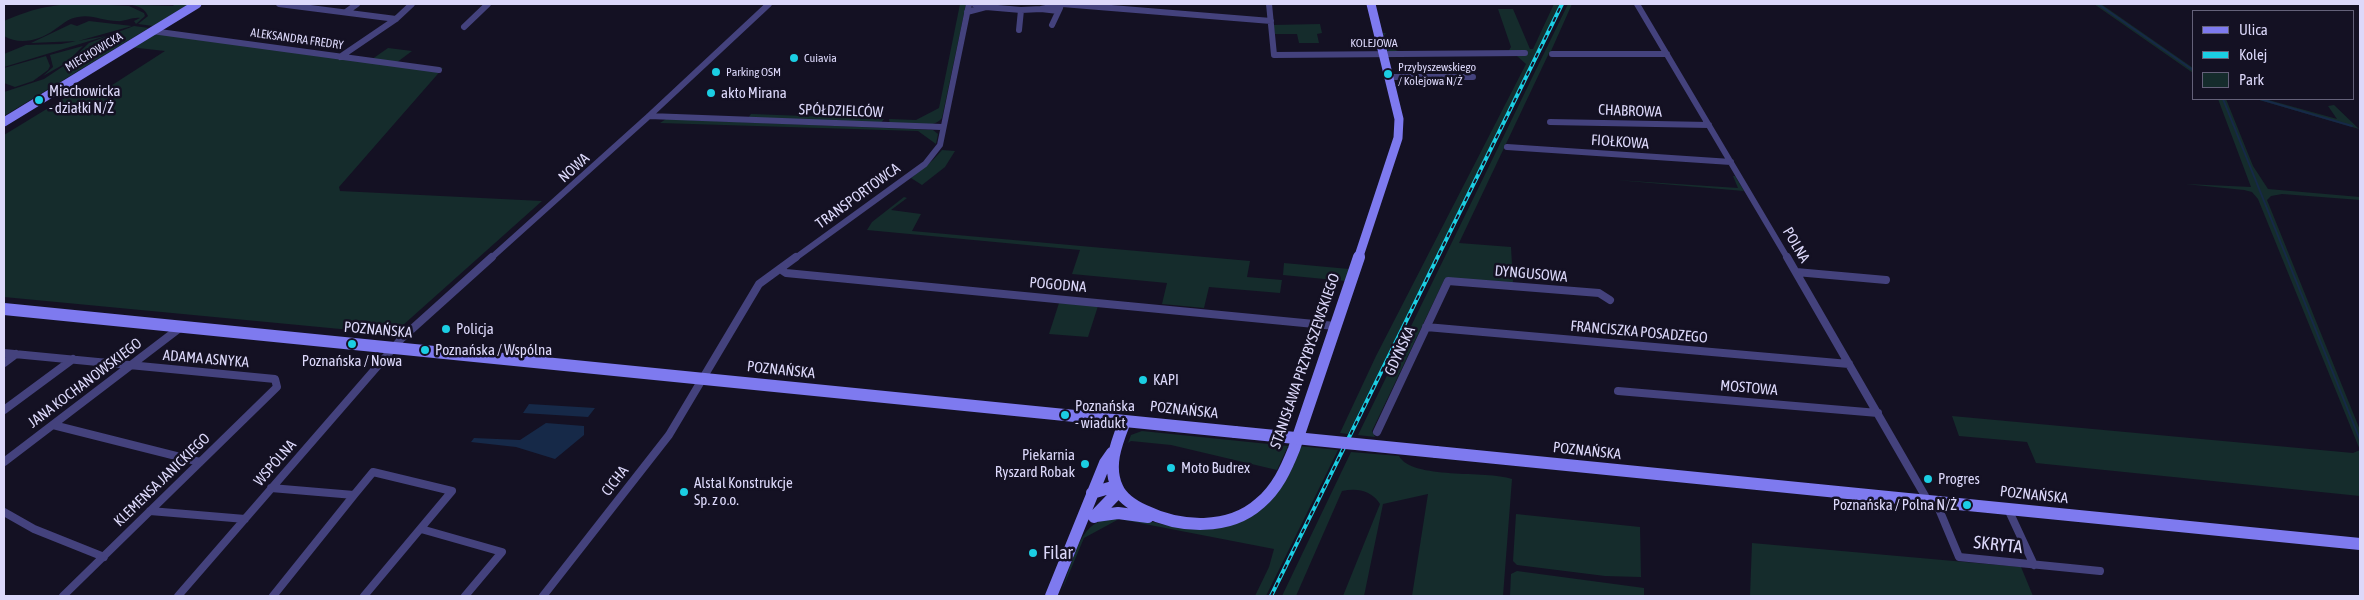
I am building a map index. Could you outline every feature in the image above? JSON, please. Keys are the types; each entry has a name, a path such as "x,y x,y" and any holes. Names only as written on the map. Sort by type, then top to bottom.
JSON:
{"main road":[{"name":"MIECHOWICKA","path":"4,122 197,4"},
{"name":"STANISŁAWA PRZYBYSZEWSKIEGO","path":"1118,489 1135,506 1165,520 1183,523 1221,521 1253,508 1268,496 1278,482 1293,447 1398,138 1399,119 1371,4"},
{"name":"POZNAŃSKA","path":"4,309 2360,544"},
{"path":"1118,489 1112,464 1114,449 1125,421"},
{"path":"1051,596 1104,463 1114,449"},
{"path":"1092,493 1118,489"},
{"path":"1076,537 1118,489"},
{"path":"1096,516 1118,513 1165,520"}],"street":[{"path":"279,4 396,19"},
{"path":"346,12 357,4"},
{"path":"340,57 396,19 412,4"},
{"path":"464,27 488,4"},
{"name":"NOWA","path":"393,347 649,116 769,4"},
{"name":"TRANSPORTOWCA","path":"703,378 759,284 928,161 940,145 942,127 969,4"},
{"path":"974,4 1021,10 1061,6 1271,21"},
{"name":"KOLEJOWA","path":"1269,4 1274,54 1525,53"},
{"name":"POLNA","path":"1637,4 1932,502"},
{"path":"1052,26 1061,6"},
{"path":"967,12 986,7"},
{"path":"1019,30 1021,10"},
{"name":"ALEKSANDRA FREDRY","path":"152,31 439,70"},
{"path":"1552,54 1667,54"},
{"path":"1389,77 1473,77"},
{"name":"SPÓŁDZIELCÓW","path":"649,116 942,127"},
{"name":"CHABROWA","path":"1550,122 1709,125"},
{"name":"FIOŁKOWA","path":"1507,147 1731,162"},
{"name":"POGODNA","path":"780,269 786,273 1335,326"},
{"path":"1796,272 1886,280"},
{"name":"DYNGUSOWA","path":"1448,281 1599,293 1610,300"},
{"name":"GDYŃSKA","path":"1377,432 1448,281"},
{"name":"JANA KOCHANOWSKIEGO","path":"4,462 182,326"},
{"name":"FRANCISZKA POSADZEGO","path":"1426,328 1849,364"},
{"name":"WSPÓLNA","path":"178,596 393,347"},
{"path":"4,353 131,366"},
{"path":"4,363 16,354"},
{"path":"4,410 73,359"},
{"name":"ADAMA ASNYKA","path":"131,366 275,379 276,383"},
{"name":"CICHA","path":"543,596 669,436 703,378"},
{"name":"KLEMENSA JANICKIEGO","path":"63,596 277,387 276,383"},
{"name":"MOSTOWA","path":"1618,391 1878,412"},
{"path":"53,424 200,462"},
{"path":"273,596 374,472 452,491 364,596"},
{"path":"271,488 354,495"},
{"name":"SKRYTA","path":"1932,502 1959,557 2100,571"},
{"name":"SKRYTA","path":"2008,509 2034,565"},
{"path":"150,511 245,519"},
{"path":"4,512 34,529 104,557"},
{"path":"420,529 502,552 465,596"}],"green space":[{"path":"89,4 129,6 144,13 145,16 136,24 134,21 140,18 112,21 88,16 78,17 68,20 48,34 36,39 22,41 4,36 4,21 16,16 45,7"},
{"path":"175,4 189,4 153,26 138,24 148,16 142,8 131,5 173,6"},
{"path":"960,4 966,4 942,118 925,126 890,124 889,119 916,120 939,108"},
{"path":"1554,4 1561,4 1348,434 1340,433 1376,356 1526,64 1517,56 1424,55 1532,54 1388,53 1383,33 1386,33 1384,36 1390,48 1398,51 1508,52 1511,47 1498,9 1513,9 1530,49 1533,49"},
{"path":"1568,4 1572,4 1551,51 1659,53 1549,53 1459,243 1511,247 1513,283 1445,278 1372,431 1375,437 1358,435"},
{"path":"2094,4 2101,4 2192,67 2192,72"},
{"path":"89,21 132,26 78,41 31,43 71,24 77,26"},
{"path":"1320,24 1322,33 1317,34 1319,43 1299,43 1297,34 1275,34 1273,25"},
{"path":"134,26 149,28 4,116 4,92 44,79 68,63 89,43"},
{"path":"151,33 368,62 388,48 412,51 396,63 443,68 339,187 340,191 542,201 393,334 4,297 4,135 68,96 92,98 165,51 129,47"},
{"path":"106,36 4,67 4,54 26,45 61,44"},
{"path":"83,46 66,63 43,76 53,67 50,55"},
{"path":"46,56 50,66 48,70 33,81 15,87 4,83 4,68"},
{"path":"2218,100 2226,100 2253,166 2268,189 2360,197 2360,200 2282,194 2271,196 2267,200 2360,430 2360,450 2258,199 2252,192 2244,190 2185,184 2251,187"},
{"path":"2259,100 2269,100 2337,119 2328,106 2334,105 2359,129"},
{"path":"751,114 884,119 881,123 748,118"},
{"path":"666,119 933,130 938,134 936,144 918,131 660,123"},
{"path":"942,150 955,151 945,167 922,185 911,178 933,160"},
{"path":"1733,176 1735,176 1744,191 1616,180 1738,188"},
{"path":"904,197 907,198 891,210 921,214 912,231 1250,261 1247,277 1282,280 1280,293 1209,287 1204,308 1162,304 1167,283 1072,274 1080,250 867,230 872,222"},
{"path":"1284,263 1349,269 1345,281 1283,275"},
{"path":"1059,303 1098,306 1088,337 1049,334"},
{"path":"1952,416 2353,453 2360,450 2360,496 2036,463 2027,442 1959,436"},
{"path":"1142,431 1288,446 1277,470 1171,445 1131,441 1128,443 1131,435"},
{"path":"1299,446 1338,450 1266,596 1255,596 1269,567 1274,549 1119,519 1084,538 1062,590 1078,545 1093,525 1104,520 1119,517 1185,527 1206,526 1242,519"},
{"path":"1351,452 1399,456 1407,464 1434,471 1500,476 1512,479 1503,596 1412,596 1428,494 1383,504 1364,596 1343,596 1380,504 1368,493 1353,490 1342,491 1296,596 1282,596"},
{"path":"1516,514 1640,527 1641,577 1605,576 1517,565 1513,561"},
{"path":"1752,543 2021,567 2033,596 1750,596"},
{"path":"1517,571 1644,588 1644,596 1510,596 1511,574"}],"water":[{"path":"529,404 595,408 588,417 523,413"},
{"path":"546,423 584,426 584,435 555,459 516,447 471,442 474,438 520,440"}],"waterway":[{"path":"2098,4 2192,69"},
{"path":"2223,100 2360,440"},
{"path":"2263,100 2352,126"}],"railway":[{"path":"1271,596 1562,4"}],"place":[{"name":"Cuiavia","path":"794,58"},
{"name":"Parking OSM","path":"716,72"},
{"name":"Przybyszewskiego / Kolejowa N/Ż","path":"1388,74"},
{"name":"akto Mirana","path":"711,93"},
{"name":"Miechowicka - działki N/Ż","path":"39,100"},
{"name":"Policja","path":"446,329"},
{"name":"Poznańska / Nowa","path":"352,344"},
{"name":"Poznańska / Wspólna","path":"425,350"},
{"name":"KAPI","path":"1143,380"},
{"name":"Poznańska - wiadukt","path":"1065,415"},
{"name":"Piekarnia Ryszard Robak","path":"1085,464"},
{"name":"Moto Budrex","path":"1171,468"},
{"name":"Progres","path":"1928,479"},
{"name":"Alstal Konstrukcje Sp. z o.o.","path":"684,492"},
{"name":"Poznańska / Polna N/Ż","path":"1967,505"},
{"name":"Filar","path":"1033,553"}]}
